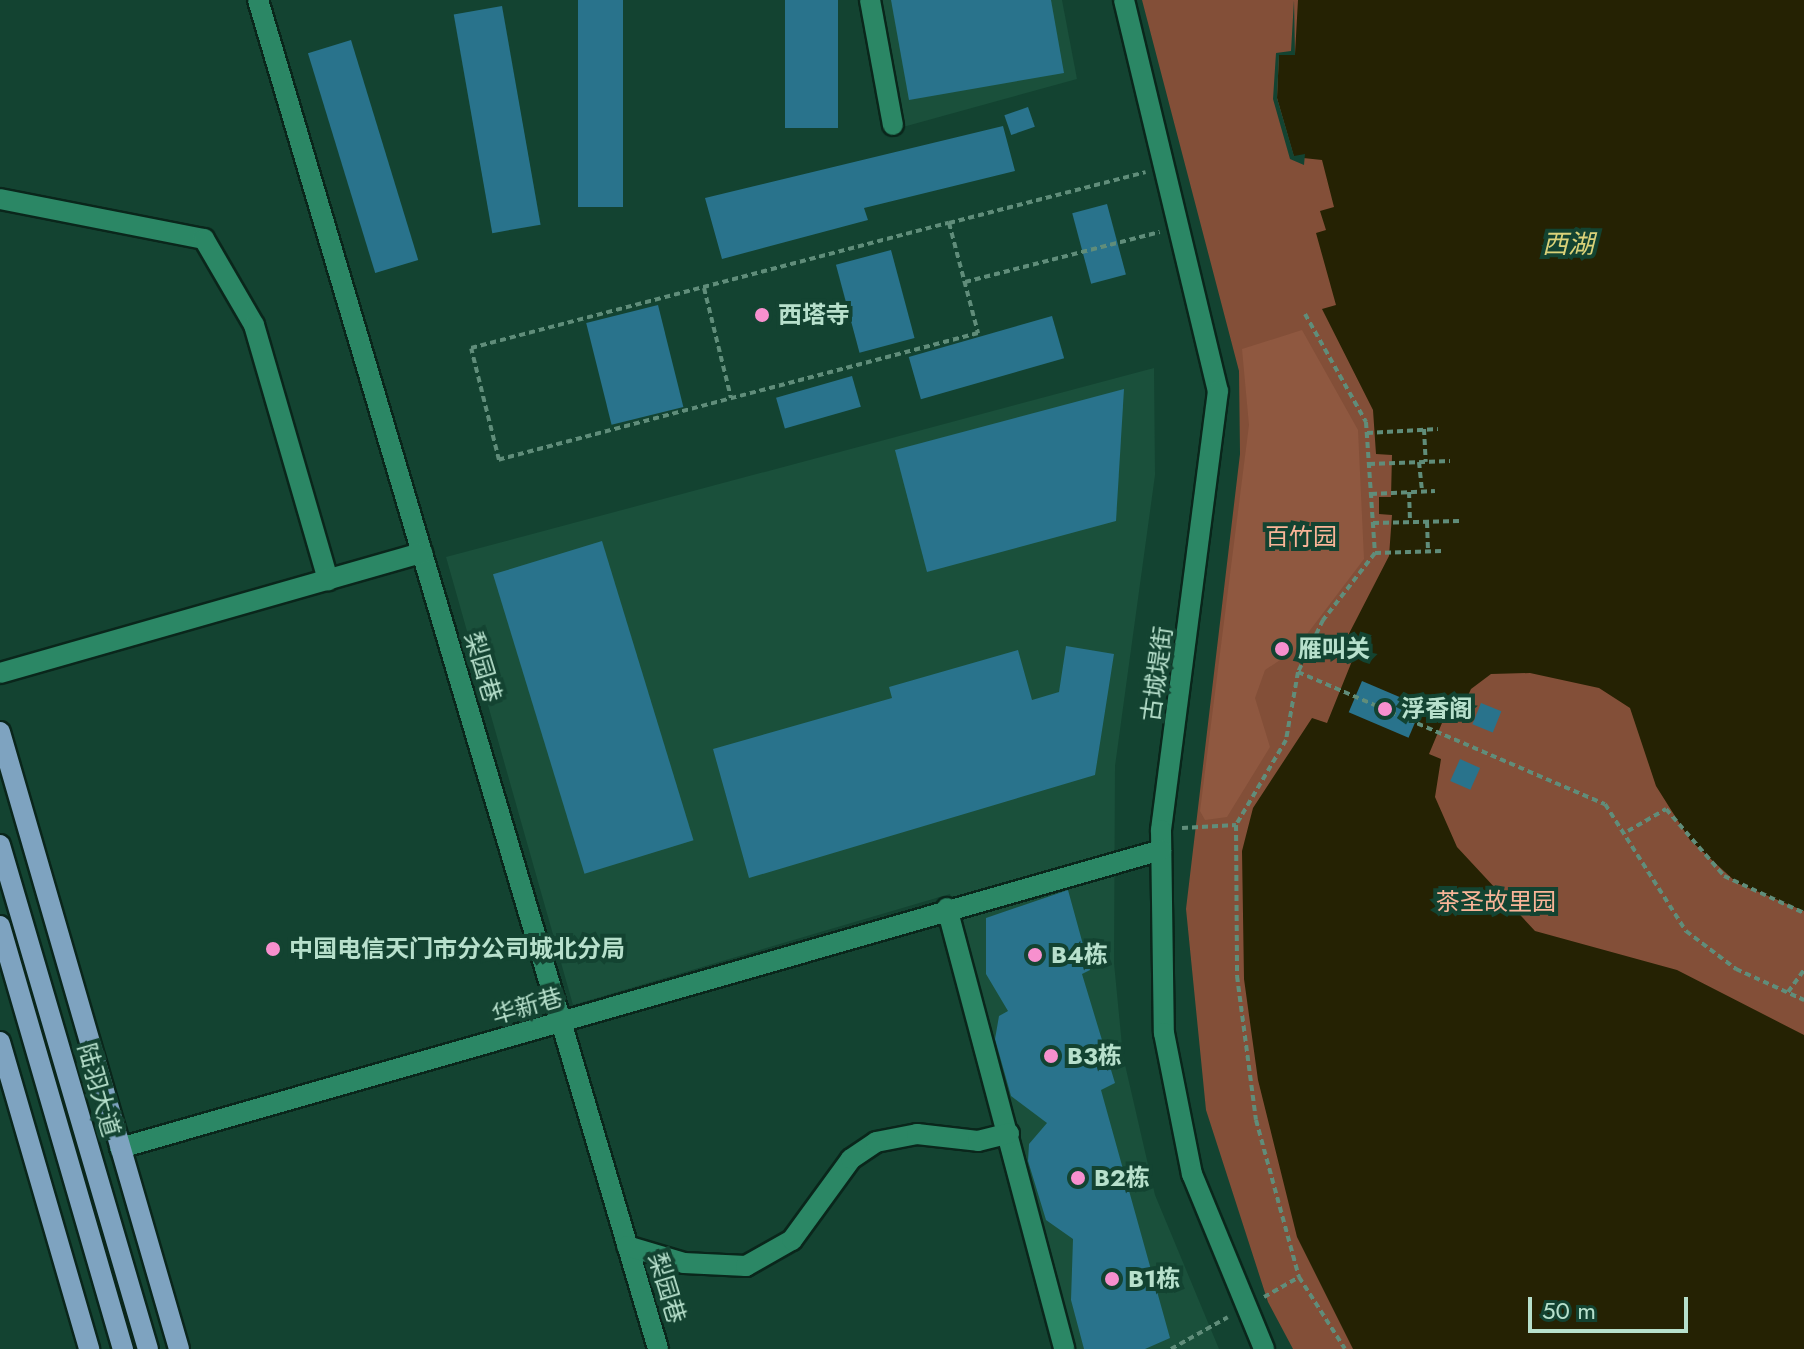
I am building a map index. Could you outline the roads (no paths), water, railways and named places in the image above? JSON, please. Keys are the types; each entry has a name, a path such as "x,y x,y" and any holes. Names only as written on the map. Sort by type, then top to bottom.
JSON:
{"main road":[{"path":"0,732 179,1349"},
{"name":"陆羽大道","path":"0,845 148,1349"},
{"name":"陆羽大道","path":"0,926 123,1349"},
{"path":"0,1042 89,1349"}],"street":[{"name":"梨园巷","path":"258,0 658,1349"},
{"path":"870,0 893,125"},
{"name":"古城堤街","path":"1124,0 1209,339 1218,416 1161,840 1160,986 1179,1125 1212,1233 1264,1349"},
{"path":"0,199 204,239 254,325 328,580"},
{"path":"0,673 422,553"},
{"name":"华新巷","path":"120,1148 561,1023 947,908 1161,840"},
{"path":"947,908 1064,1349"},
{"path":"627,1246 684,1263 746,1266 792,1240 851,1159 876,1142 1009,1133"}],"water":[{"name":"西湖","path":"1298,0 1804,0 1804,911 1737,883 1690,840 1656,786 1630,708 1599,688 1530,673 1491,674 1471,689 1459,715 1447,711 1429,754 1441,759 1435,797 1457,847 1535,931 1677,970 1804,1035 1804,1349 1353,1349 1297,1237 1258,1080 1244,979 1242,851 1253,808 1312,718 1327,723 1352,661 1338,655 1389,556 1392,515 1379,514 1379,497 1391,497 1392,455 1376,454 1373,410 1322,309 1336,305 1316,233 1326,230 1320,211 1334,207 1322,160 1294,157 1277,98 1279,54 1295,54"}],"place":[{"name":"西塔寺","path":"762,315"},
{"name":"雁叫关","path":"1282,649"},
{"name":"浮香阁","path":"1385,709"},
{"name":"中国电信天门市分公司城北分局","path":"273,949"},
{"name":"B4栋","path":"1035,955"},
{"name":"B3栋","path":"1051,1056"},
{"name":"B2栋","path":"1078,1178"},
{"name":"B1栋","path":"1112,1279"}],"park label":[{"name":"百竹园","path":"1301,537"},
{"name":"茶圣故里园","path":"1496,902"}]}
